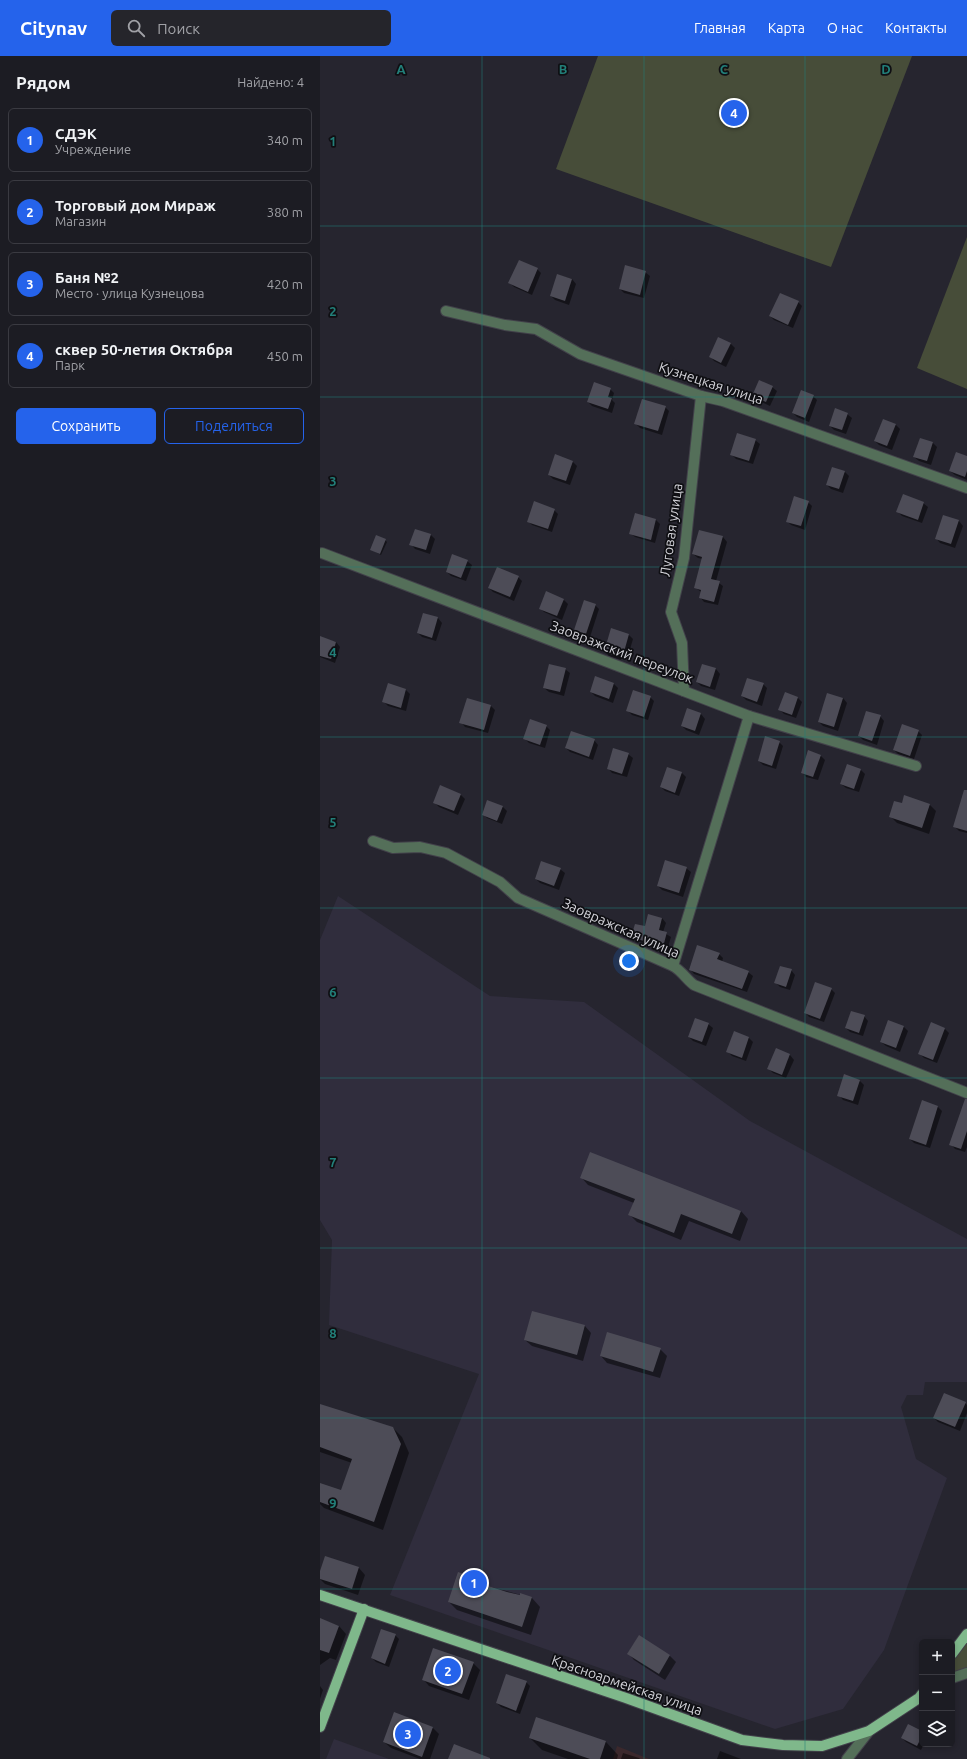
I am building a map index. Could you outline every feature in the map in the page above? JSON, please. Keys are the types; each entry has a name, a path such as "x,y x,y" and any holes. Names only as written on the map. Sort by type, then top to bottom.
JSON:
{"main road":[{"name":"Красноармейская улица","path":"320,1595 626,1698 742,1740 783,1745 822,1746 869,1731 919,1697"},
{"path":"320,1728 364,1609"},
{"path":"955,1650 967,1634"}],"street":[{"name":"Кузнецкая улица","path":"446,311 506,325 536,329 580,354 701,396 723,401 967,488"},
{"name":"Луговая улица","path":"684,691 682,643 671,612 684,558 701,396"},
{"name":"Заовражский переулок","path":"322,553 749,716 916,766"},
{"path":"673,966 749,716"},
{"name":"Заовражская улица","path":"373,841 393,848 420,847 446,853 500,882 518,898 673,966 694,985 967,1093"},
{"path":"955,1677 967,1673"},
{"path":"847,1759 869,1731"}],"shaded area":[{"path":"338,896 490,996 584,1002 750,1121 967,1239 967,1382 925,1382 923,1395 907,1395 901,1407 916,1459 947,1478 884,1650 843,1709 775,1729 390,1595 479,1374 329,1325 332,1240 320,1220 320,940"},
{"path":"334,1739 389,1759 326,1759"},
{"path":"617,1746 649,1759 613,1759"}],"green space":[{"path":"598,56 912,56 831,267 556,169"},
{"path":"967,237 967,389 917,368"},
{"path":"967,1634 967,1674 955,1678 955,1675 955,1650"}],"building":[{"path":"519,260 538,268 528,292 508,283"},
{"path":"625,265 646,271 640,295 619,289"},
{"path":"557,274 572,279 565,301 550,296"},
{"path":"780,293 799,301 788,325 769,316"},
{"path":"718,337 731,343 721,363 709,357"},
{"path":"759,380 773,386 766,402 752,396"},
{"path":"594,382 611,388 608,397 612,398 608,409 587,402"},
{"path":"801,390 814,395 805,418 792,413"},
{"path":"642,399 666,406 658,431 634,424"},
{"path":"835,408 848,413 842,430 829,426"},
{"path":"883,419 896,424 887,446 874,441"},
{"path":"737,433 756,439 749,461 730,455"},
{"path":"920,438 933,442 927,461 913,457"},
{"path":"956,452 967,456 967,471 965,477 949,471"},
{"path":"555,454 573,461 566,481 548,475"},
{"path":"832,467 845,471 839,489 826,485"},
{"path":"903,494 924,502 918,520 896,512"},
{"path":"794,496 809,501 801,526 786,522"},
{"path":"534,501 555,509 548,529 527,522"},
{"path":"635,513 656,519 651,540 629,534"},
{"path":"943,515 959,520 951,544 935,539"},
{"path":"415,529 431,534 426,550 409,545"},
{"path":"699,530 723,536 711,579 720,581 714,602 699,598 701,590 694,588 702,557 692,554"},
{"path":"376,535 386,539 380,554 370,550"},
{"path":"452,554 468,560 461,578 446,572"},
{"path":"497,567 519,576 510,597 488,588"},
{"path":"546,591 564,599 557,616 539,609"},
{"path":"584,600 596,604 586,634 574,630"},
{"path":"423,613 438,617 432,638 417,633"},
{"path":"611,628 629,634 624,652 619,651 617,656 604,652"},
{"path":"320,636 336,642 331,659 320,656"},
{"path":"549,664 566,668 560,692 543,688"},
{"path":"702,664 716,668 710,687 696,682"},
{"path":"595,676 614,683 609,699 590,692"},
{"path":"747,678 764,683 757,702 741,696"},
{"path":"388,683 406,689 401,708 382,702"},
{"path":"633,690 651,696 644,717 626,711"},
{"path":"785,692 798,697 792,715 778,710"},
{"path":"827,693 843,698 834,727 818,722"},
{"path":"467,698 491,705 484,730 459,723"},
{"path":"687,708 701,713 695,731 681,726"},
{"path":"866,711 881,715 872,741 858,736"},
{"path":"530,719 547,725 540,745 523,739"},
{"path":"902,724 919,730 910,756 893,750"},
{"path":"571,731 595,739 589,757 565,748"},
{"path":"765,736 780,741 772,766 758,761"},
{"path":"613,748 629,753 622,774 607,769"},
{"path":"808,750 821,755 813,777 801,773"},
{"path":"847,764 861,769 854,789 840,784"},
{"path":"667,767 682,772 675,793 660,787"},
{"path":"440,785 461,794 454,811 433,803"},
{"path":"964,790 967,790 967,831 953,827"},
{"path":"904,795 930,804 922,828 889,817 894,801 902,803"},
{"path":"487,800 503,806 497,821 482,815"},
{"path":"665,860 687,867 679,893 657,886"},
{"path":"541,861 561,868 554,886 535,879"},
{"path":"648,914 662,918 659,930 667,932 663,947 631,937 635,924 645,926"},
{"path":"697,945 720,953 717,959 749,971 742,989 689,970"},
{"path":"780,966 792,969 786,987 774,983"},
{"path":"815,982 832,988 820,1019 804,1013"},
{"path":"851,1011 865,1015 859,1033 845,1028"},
{"path":"695,1018 709,1023 702,1042 688,1037"},
{"path":"888,1020 904,1026 896,1048 880,1042"},
{"path":"931,1022 945,1028 933,1060 918,1054"},
{"path":"734,1031 749,1037 742,1058 726,1052"},
{"path":"776,1048 790,1054 782,1075 767,1069"},
{"path":"844,1074 860,1080 853,1101 837,1096"},
{"path":"965,1099 967,1099 967,1131 961,1149 949,1145"},
{"path":"922,1100 938,1106 926,1145 909,1139"},
{"path":"590,1152 741,1211 732,1234 681,1214 674,1233 628,1215 635,1199 580,1178"},
{"path":"532,1311 585,1325 577,1355 524,1340"},
{"path":"607,1332 661,1348 653,1372 600,1356"},
{"path":"944,1393 966,1402 955,1427 933,1418"},
{"path":"320,1404 393,1427 401,1444 374,1522 320,1502 320,1483 341,1490 352,1459 320,1447"},
{"path":"325,1556 359,1567 352,1589 320,1579 320,1571"},
{"path":"458,1572 469,1576 469,1578 476,1582 507,1592 520,1595 520,1593 532,1597 522,1627 448,1602"},
{"path":"320,1618 339,1626 329,1653 320,1650"},
{"path":"381,1629 396,1634 385,1664 371,1658"},
{"path":"639,1635 670,1655 659,1674 627,1654"},
{"path":"433,1648 474,1662 462,1694 422,1680"},
{"path":"506,1674 527,1681 516,1711 496,1703"},
{"path":"394,1712 433,1727 422,1757 383,1742"},
{"path":"536,1717 606,1741 600,1759 590,1759 529,1738"},
{"path":"908,1724 919,1730 919,1742 917,1746 901,1738"},
{"path":"454,1744 490,1758 490,1759 448,1759"}],"place":[{"name":"сквер 50-летия Октября","path":"734,113"},
{"name":"СДЭК","path":"474,1583"},
{"name":"Торговый дом Мираж","path":"448,1671"},
{"name":"Баня №2","path":"408,1734"}]}
